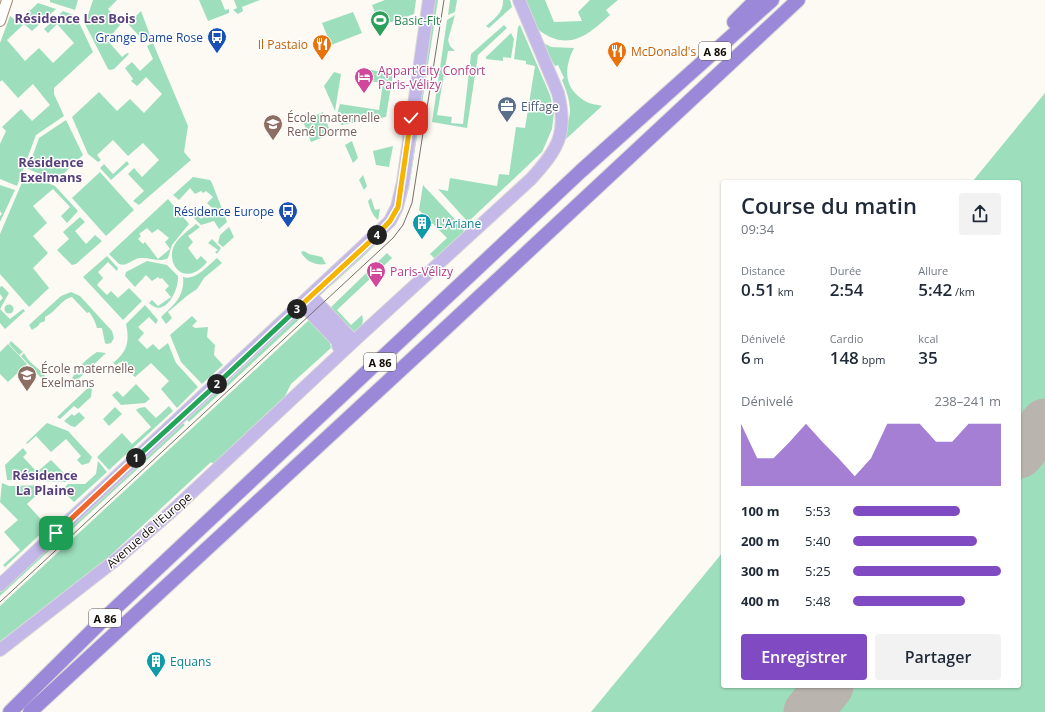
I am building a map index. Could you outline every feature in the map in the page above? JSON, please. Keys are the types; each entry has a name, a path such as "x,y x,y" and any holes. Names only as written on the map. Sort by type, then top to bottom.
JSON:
{"highway":[{"path":"658,101 687,67 756,0"},
{"name":"A 86","path":"10,712 131,594 658,101 772,0"},
{"name":"A 86","path":"30,712 148,601 440,334 798,0"}],"main road":[{"path":"0,585 390,221 398,207 403,182 429,0"},
{"name":"Avenue de l'Europe","path":"0,650 124,553 171,512 290,400 342,346 531,179 551,157 559,141 563,122 562,106 519,0"},
{"path":"306,300 348,335 342,346"}],"street":[{"path":"0,21 7,0"}],"green space":[{"path":"50,0 78,0 75,10 50,2"},
{"path":"93,0 117,0 108,9 121,24 107,40 122,57 127,53 129,54 114,69 108,69 85,24"},
{"path":"199,0 221,0 225,10 229,9 229,13 208,21"},
{"path":"234,0 260,0 242,7 243,11 238,14 233,10 237,8"},
{"path":"385,0 416,0 414,14 380,26 372,5"},
{"path":"432,0 438,0 409,188 404,203 397,217 378,242 332,285 331,284 392,220"},
{"path":"450,0 457,0 455,12 448,15"},
{"path":"503,0 510,0 512,7 489,28 486,26 500,12"},
{"path":"523,0 545,0 554,22 582,21 578,12 590,0 618,0 606,10 610,15 590,32 575,39 559,40 544,34 535,26"},
{"path":"38,3 56,9 32,31 24,24 7,40 25,61 39,48 53,63 74,43 57,24 48,33 44,29 63,11 76,16 93,52 54,88 54,94 64,116 36,135 17,186 0,179 0,144 6,131 2,127 21,109 32,121 50,105 33,84 18,98 2,80 0,82 0,43 10,16 18,22"},
{"path":"141,11 150,35 142,39 128,24"},
{"path":"353,12 362,33 331,45 322,23"},
{"path":"455,15 448,40 450,46 455,51 448,51 437,115 452,117 451,123 463,124 471,54 504,25 507,28 478,55 467,128 432,122 447,20"},
{"path":"520,25 550,95 554,112 552,129 542,152 468,222 438,189 448,191 450,178 497,186 499,174 509,175 516,127 525,128 535,66 526,64 526,61 514,59 518,27"},
{"path":"511,33 514,39 511,58 503,57 503,61 486,59 486,57"},
{"path":"540,41 551,47 574,48 570,56 567,71 570,85 579,97 589,103 602,106 566,139 565,133 570,107 569,99 562,80 564,78 558,65 555,66"},
{"path":"153,43 188,126 184,152 191,160 139,205 133,201 144,191 128,174 134,168 142,177 159,160 143,143 128,156 113,140 97,155 101,160 98,162 88,154 72,117 99,92 117,111 130,99 144,113 162,94 146,77 137,86 131,81 133,79 125,68 132,62 140,71 153,59 147,46"},
{"path":"371,70 393,74 386,117 341,125 337,114 340,104 379,110 383,83 369,81"},
{"path":"334,72 341,74 335,111 324,86"},
{"path":"1045,93 1045,712 591,712 721,554 721,688 1021,688 1021,180 974,180"},
{"path":"323,112 331,134 311,142 303,121"},
{"path":"66,120 83,155 56,181 28,169 39,138"},
{"path":"352,141 358,158 353,163 345,145"},
{"path":"393,146 389,167 376,165 373,151"},
{"path":"127,161 129,164 111,180 100,168 104,164 113,174"},
{"path":"100,172 134,210 106,236 72,198"},
{"path":"26,173 55,186 78,211 67,223 61,216 70,207 53,189 33,206 47,223 33,236 48,253 33,268 49,288 29,307 0,274 0,234"},
{"path":"363,175 367,186 364,190 359,180"},
{"path":"193,177 210,180 212,183 227,222 219,229 214,221 201,225 194,218 197,215 201,219 204,216 206,218 214,210 207,203 213,197 206,191 203,193 201,191 195,194 190,188 179,200 173,195"},
{"path":"0,185 15,190 0,222 0,216 2,214 0,211"},
{"path":"423,185 464,229 463,233 436,260 430,254 447,238 419,210"},
{"path":"371,198 375,210 380,209 378,220 373,214 368,201"},
{"path":"168,199 189,224 172,245 168,258 158,260 140,258 122,265 109,254","holes":["147,228 152,233 158,229 169,238 165,242 170,249 158,259 145,242 143,244 138,239 141,236 139,234"]},
{"path":"80,217 85,222 75,231 86,244 95,235 102,241 76,264 72,265 57,250 69,239 63,232"},
{"path":"196,224 200,227 188,236 193,242 188,248 197,260 201,256 207,262 199,270 191,274 184,273 178,270 174,265 172,251 179,238"},
{"path":"229,227 234,237 223,247 218,243 220,235"},
{"path":"212,239 221,248 217,254 215,252 218,250 208,243"},
{"path":"304,251 309,254 322,257 326,264 311,262 305,258 301,252"},
{"path":"387,253 392,258 337,310 351,325 362,315 363,321 361,326 353,335 329,309"},
{"path":"107,256 118,268 117,271 108,262 98,272 103,278 97,285 107,295 111,291 118,298 129,288 142,301 123,320 83,277"},
{"path":"217,258 222,263 204,278 197,289 168,312 172,318 166,324 161,317 178,300 182,290 183,277 188,278 197,275"},
{"path":"147,261 167,265 178,276 178,282 170,301 160,308 149,303 152,300 158,306 171,297 165,290 169,286 162,278 160,279 158,277 152,281 146,275 135,287 125,276 126,272"},
{"path":"2,286 9,293 0,309 0,301 3,298 0,294 0,287"},
{"path":"71,292 80,296 112,331 114,338 111,343 105,343 102,328 97,328 94,319 89,312 87,313 72,297 65,300 45,317 45,321 40,323 32,330 29,325 61,296"},
{"path":"9,304 14,309 9,314 4,309"},
{"path":"145,305 158,320 156,324 149,317 138,327 144,333 138,340 147,349 153,344 159,350 168,343 176,363 198,387 177,408 161,389 169,381 151,363 135,377 120,362 116,365 113,363 122,355 126,346 128,336 126,324"},
{"path":"0,309 10,319 23,309 25,311 5,329 0,323"},
{"path":"301,312 304,315 189,422 185,418"},
{"path":"192,316 197,321 192,326 195,328 208,327 207,337 215,345 214,355 223,365 202,384 181,362 170,335"},
{"path":"309,320 330,343 331,348 291,384 280,406 215,465 211,462 84,580 0,645 0,606"},
{"path":"11,341 23,352 19,355 9,344"},
{"path":"8,344 27,364 8,382 0,374 0,352"},
{"path":"97,352 106,353 73,384 71,380 79,368"},
{"path":"24,353 45,376 43,380 21,356"},
{"path":"136,384 150,399 145,403 121,405 112,395 117,391 123,397"},
{"path":"90,386 92,389 91,397 78,409 74,406 60,419 57,417"},
{"path":"169,406 173,411 109,470 97,457 122,433 132,444 151,427 136,410 145,407 156,418"},
{"path":"115,407 122,414 109,426 103,419"},
{"path":"79,412 85,418 75,427 64,421 72,414 74,416"},
{"path":"181,422 185,425 0,596 0,589"},
{"path":"47,423 68,431 92,457 89,463 82,465 77,460 81,456 66,439 51,452 36,436 27,444 26,443"},
{"path":"23,448 27,453 23,457 37,472 51,460 66,475 71,471 73,474 66,482 7,480 5,465"},
{"path":"98,461 107,472 74,502 62,490 68,484 85,484 96,474"},
{"path":"2,483 9,486 47,485 27,504 48,527 5,567 3,565 20,550 4,532 18,520 0,502"}],"runway":[{"path":"1021,452 1045,423"},
{"path":"808,712 827,688"}],"tram line":[{"path":"0,602 393,238 403,225 412,203 444,0"}],"place":[{"name":"Basic-Fit","path":"380,37"},
{"name":"Grange Dame Rose","path":"217,54"},
{"name":"Il Pastaio","path":"322,61"},
{"name":"McDonald's","path":"617,68"},
{"name":"Appart'City Confort Paris-Vélizy","path":"364,94"},
{"name":"Eiffage","path":"507,123"},
{"name":"École maternelle René Dorme","path":"273,141"},
{"name":"Résidence Europe","path":"288,228"},
{"name":"L'Ariane","path":"422,240"},
{"name":"Paris-Vélizy","path":"376,288"},
{"name":"École maternelle Exelmans","path":"27,392"},
{"name":"Equans","path":"156,678"}],"district":[{"name":"Résidence Les Bois","path":"75,18"},
{"name":"Résidence Exelmans","path":"51,170"},
{"name":"Résidence La Plaine","path":"45,482"}],"route":[{"path":"56,533 378,234 390,221 398,207 403,182 411,118"}]}
